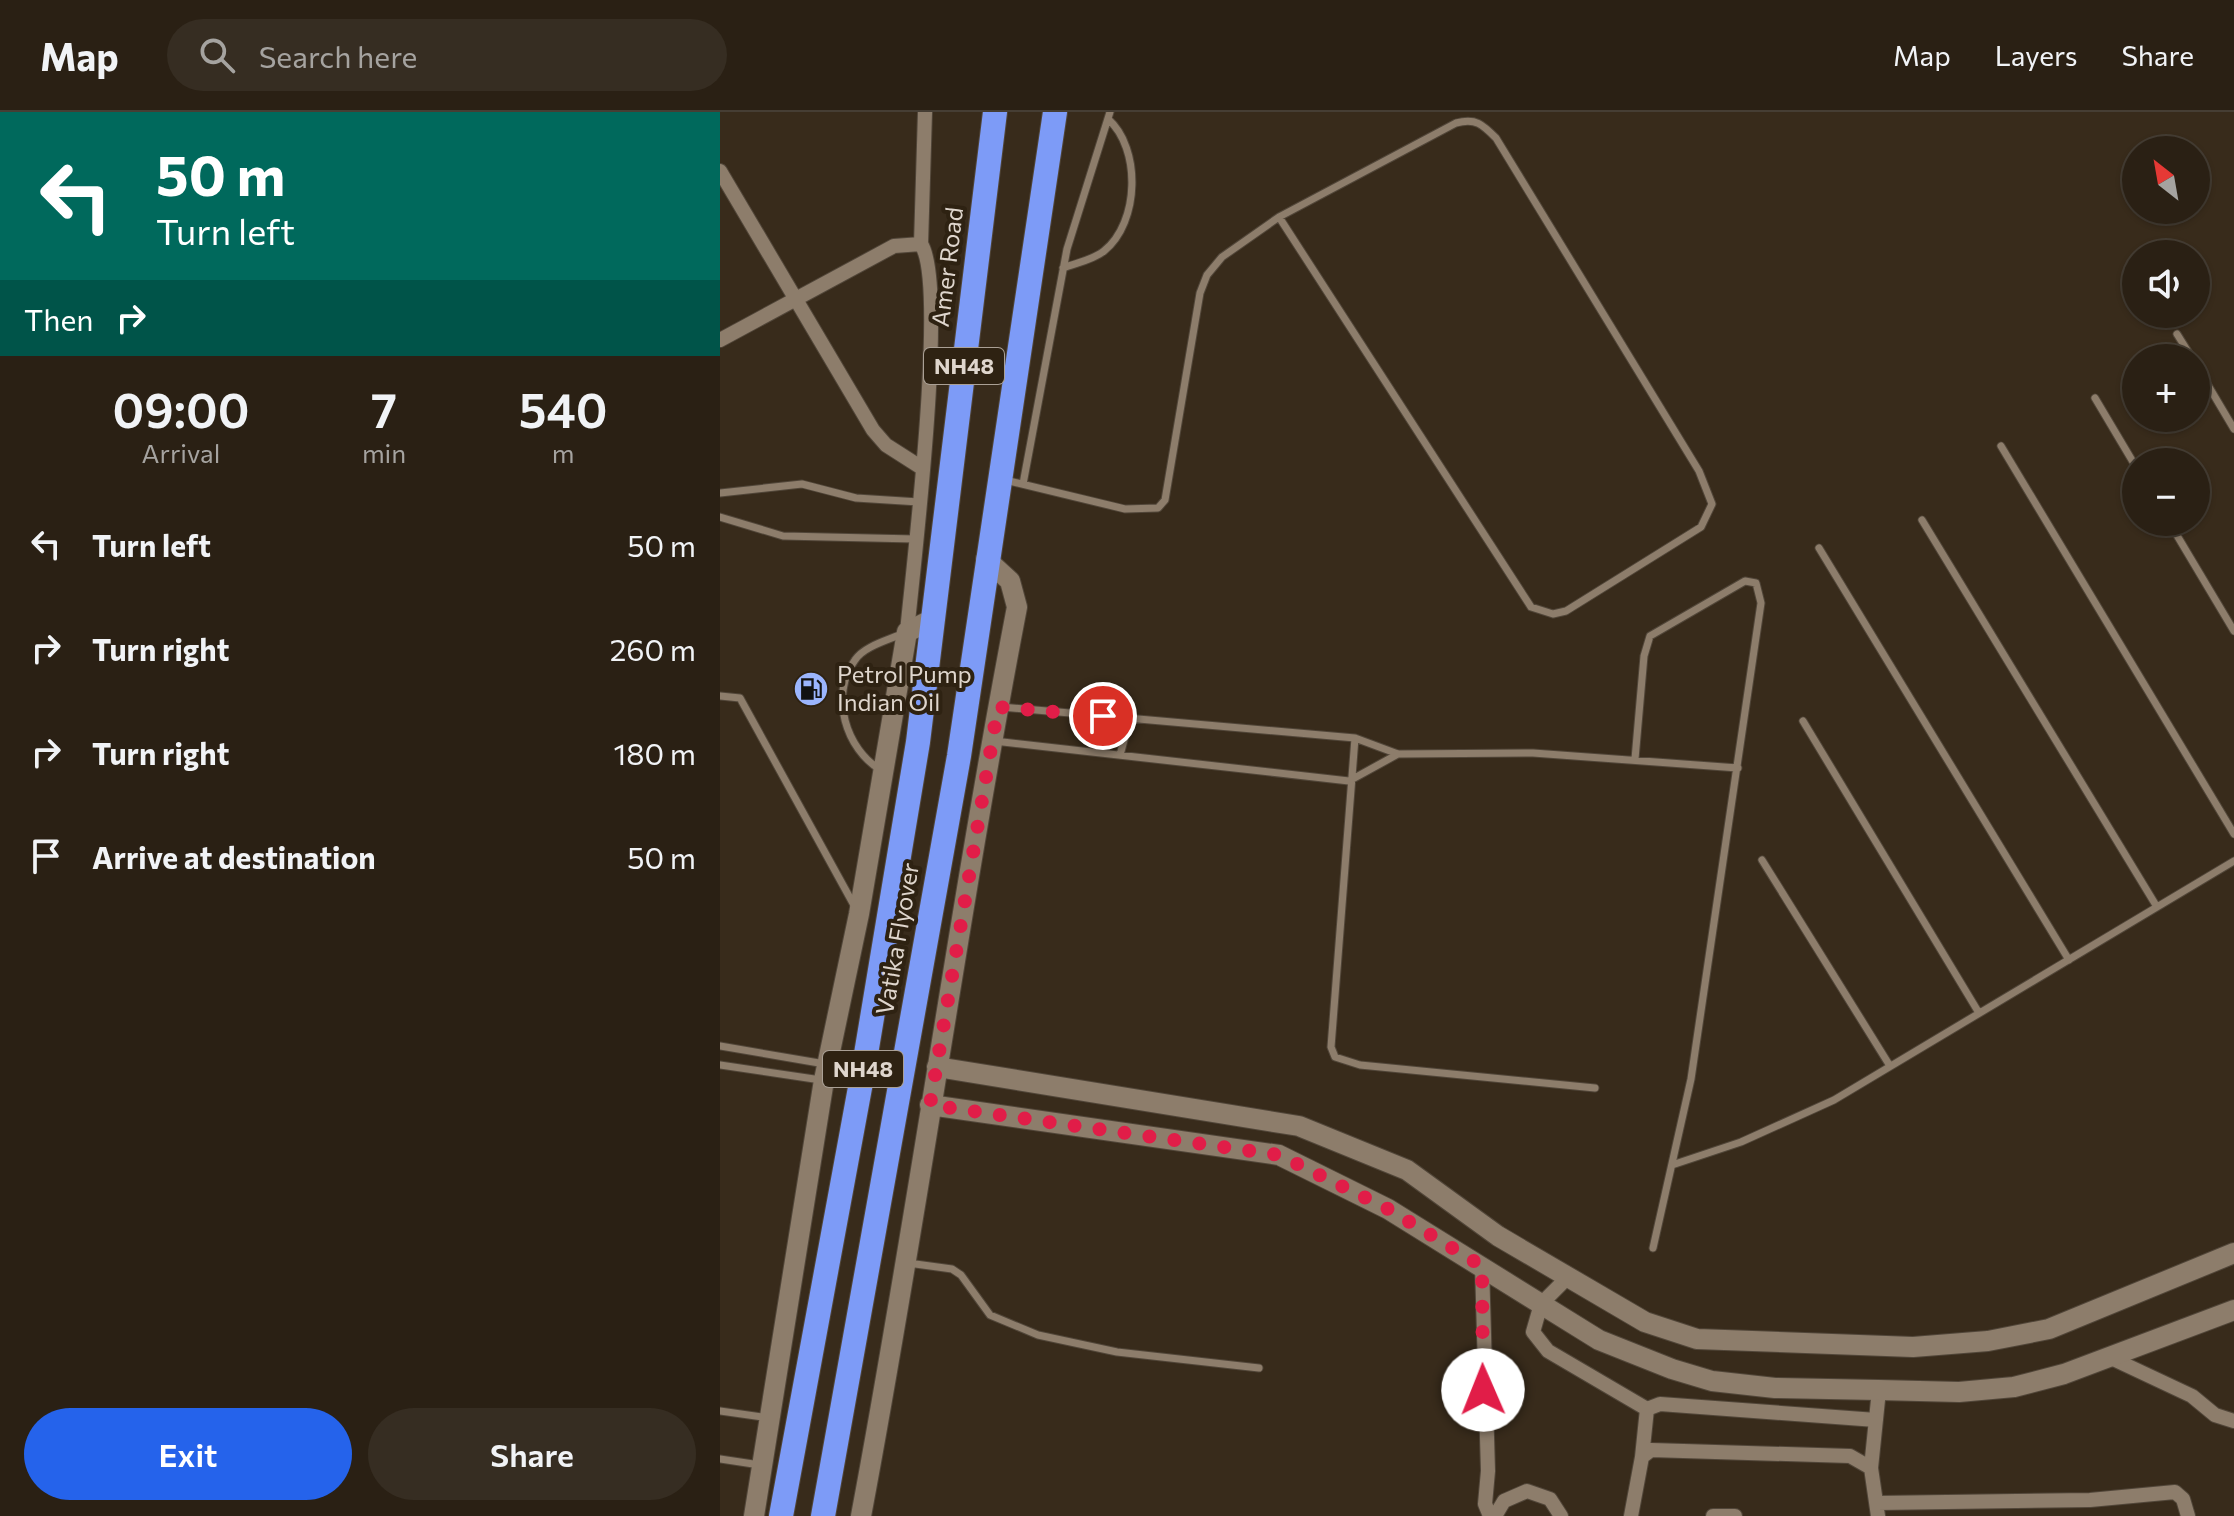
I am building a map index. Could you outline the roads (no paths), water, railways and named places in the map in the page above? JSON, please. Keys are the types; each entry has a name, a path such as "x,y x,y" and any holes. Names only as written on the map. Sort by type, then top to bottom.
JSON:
{"highway":[{"name":"NH48","path":"986,559 1055,112"},
{"name":"Amer Road","path":"933,619 998,115"},
{"name":"Vatika Flyover","path":"823,1516 959,756 986,559"},
{"name":"Vatika Flyover","path":"781,1516 864,1066 918,742 933,619"}],"street":[{"path":"754,1516 826,1072 859,914 907,632 929,388 931,279 927,253 921,244 925,112"},
{"path":"720,171 873,430 886,445 922,468"},
{"path":"720,340 795,296 894,246 921,244"},
{"path":"861,1516 908,1263 930,1105 1017,607 1016,591 1002,570 986,559"},
{"path":"907,632 933,619"},
{"path":"937,1067 1299,1126 1407,1170 1498,1236 1645,1322 1697,1339 1913,1347 1988,1341 2049,1329 2234,1253"},
{"path":"930,1105 1279,1155 1388,1209 1599,1340 1712,1381 1775,1388 1959,1392 2014,1387 2064,1374 2234,1310"},
{"path":"1482,1266 1488,1471 1485,1504 1492,1516 1511,1496 1527,1491 1543,1494 1556,1505 1561,1516"},
{"path":"1568,1277 1541,1304 1533,1332 1548,1351 1647,1409"},
{"path":"2109,1357 2192,1396 2215,1415 2234,1421"},
{"path":"1879,1390 1871,1468 1878,1509 2090,1500 2175,1492 2183,1499 2188,1516"},
{"path":"1647,1409 1660,1404 1876,1420"},
{"path":"1631,1516 1647,1409"},
{"path":"1642,1457 1651,1450 1665,1449 1850,1456 1871,1468"},
{"path":"1488,1471 1511,1496"},
{"path":"2090,1500 2091,1516"},
{"path":"1713,1516 1735,1516"}],"lane":[{"path":"1023,484 1063,268 1109,115"},
{"path":"1063,268 1105,250 1121,228 1132,179 1120,130 1109,115"},
{"path":"999,478 1125,509 1158,508 1165,500 1200,293 1207,275 1222,257 1279,217 1456,123 1470,120 1482,123 1496,138 1699,471 1712,504 1701,527 1566,611 1553,614 1531,607 1279,217"},
{"path":"2177,334 2183,344"},
{"path":"2210,389 2234,429"},
{"path":"2095,398 2125,448"},
{"path":"2001,446 2234,834"},
{"path":"720,493 802,484 856,498 919,502"},
{"path":"720,517 783,536 915,539"},
{"path":"1922,520 2157,907"},
{"path":"2177,536 2234,631"},
{"path":"1819,548 2069,960"},
{"path":"1635,759 1644,656 1650,636 1745,581 1756,583 1761,603 1691,1079 1653,1248"},
{"path":"883,771 862,756 850,738 843,700 849,670 856,657 907,632"},
{"path":"720,696 740,698 859,914"},
{"path":"998,707 1355,738 1398,754 1533,753 1738,768"},
{"path":"1120,755 1130,718"},
{"path":"1803,721 1979,1013"},
{"path":"1355,738 1349,781 1331,1047 1335,1057 1360,1065 1595,1088"},
{"path":"992,741 1349,781 1398,754"},
{"path":"1762,860 1890,1066"},
{"path":"1672,1165 1723,1149 1805,1114 2234,861"},
{"path":"720,1046 826,1072"},
{"path":"720,1065 826,1072"},
{"path":"908,1263 952,1269 961,1275 990,1315 1038,1335 1117,1352 1259,1368"},
{"path":"720,1411 770,1418"},
{"path":"720,1459 762,1465"}],"place":[{"name":"Petrol Pump Indian Oil","path":"811,689"}]}
